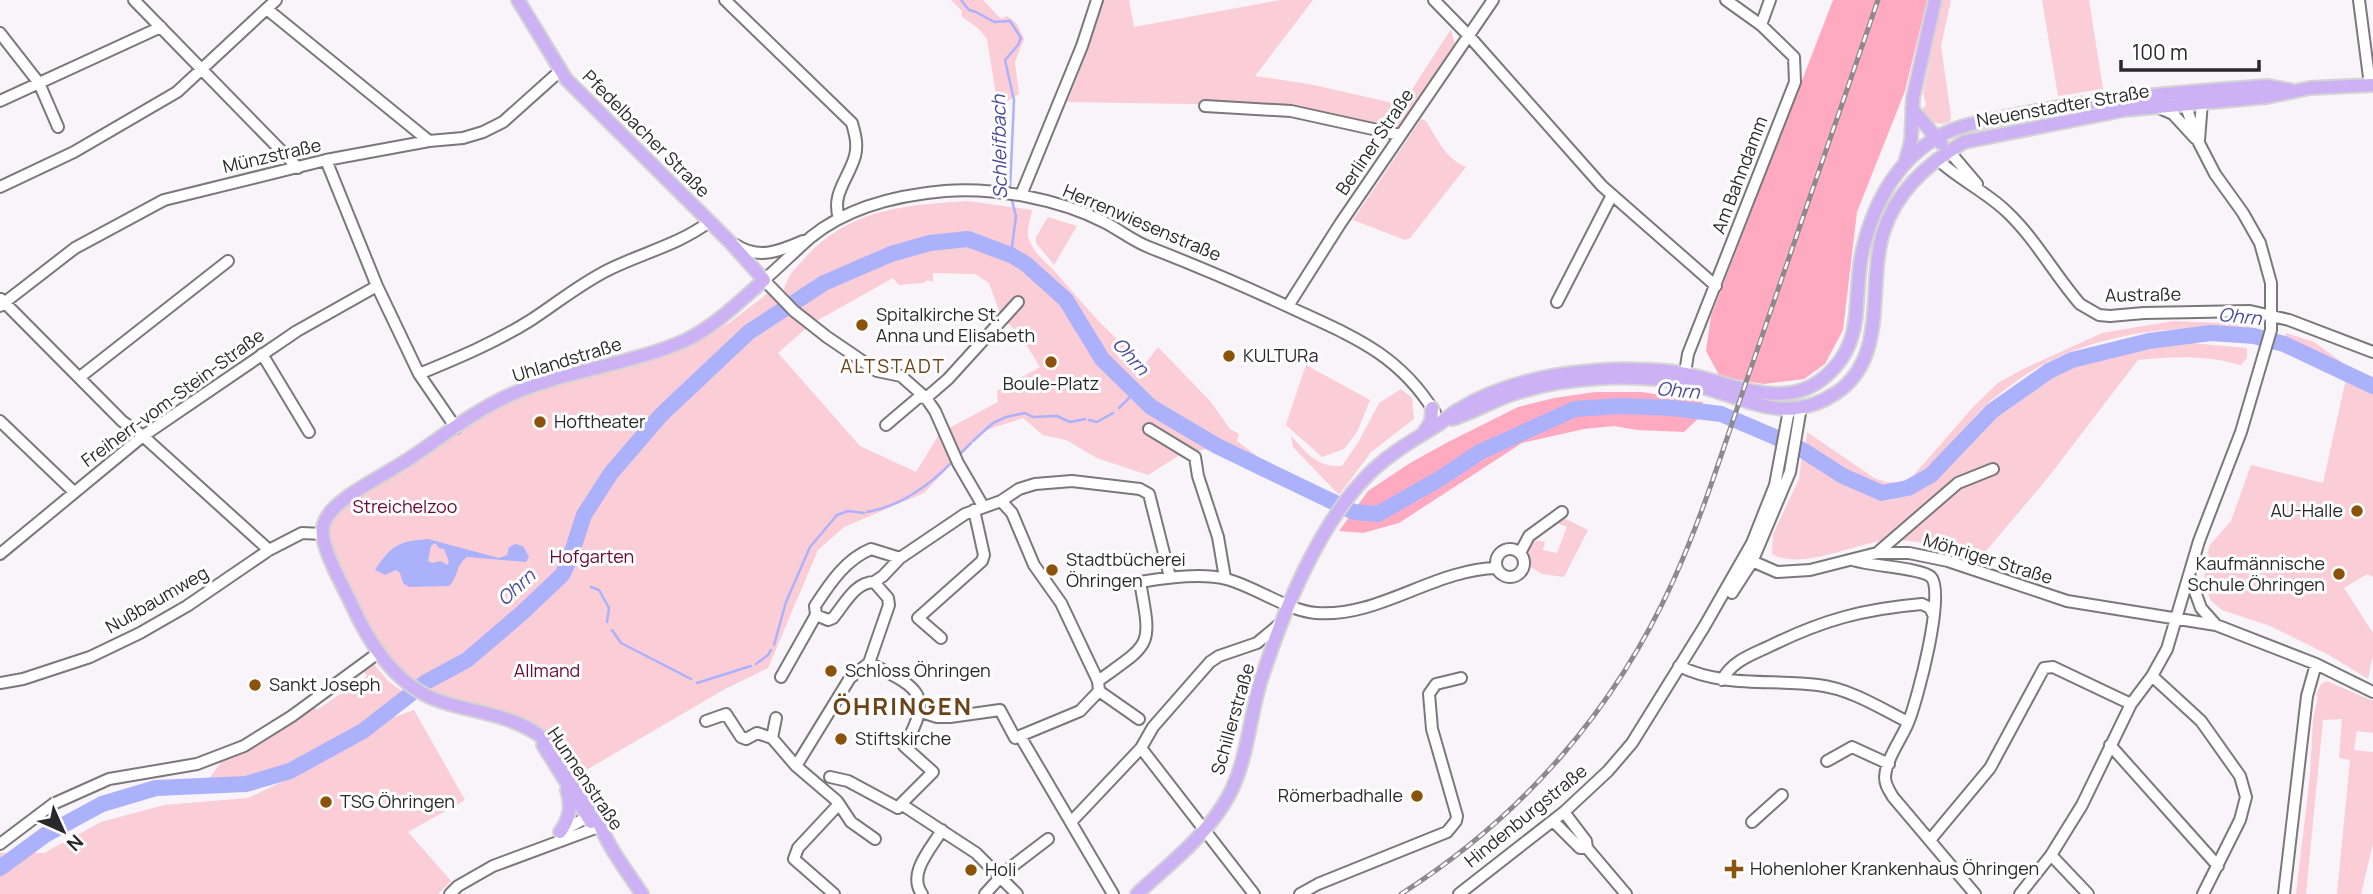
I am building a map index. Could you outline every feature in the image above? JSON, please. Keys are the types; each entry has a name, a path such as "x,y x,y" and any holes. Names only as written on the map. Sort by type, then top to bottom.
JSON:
{"main road":[{"name":"Pfedelbacher Straße","path":"517,0 560,71 625,140 730,242 764,280"},
{"path":"1441,423 1459,409 1507,387 1581,372 1638,370 1685,373 1777,395 1795,393 1821,379 1849,349 1856,323 1862,251 1878,202 1905,163 1912,127 1913,98 1935,0"},
{"name":"Neuenstadter Straße","path":"1905,163 1924,146 1954,130 2025,113 2106,99 2267,97 2290,90 2372,85"},
{"name":"Neuenstadter Straße","path":"1795,408 1838,392 1862,365 1872,330 1878,254 1883,231 1894,206 1908,185 1937,159 1964,142 2185,98"},
{"path":"1912,109 1949,151"},
{"path":"1912,127 1924,146 1937,159"},
{"name":"Uhlandstraße","path":"323,534 326,518 349,495 492,405 521,391 686,340 729,310 764,280"},
{"path":"1441,423 1510,395 1590,379 1671,381 1707,388 1759,405 1795,408 1795,393"},
{"path":"1424,433 1431,422 1432,408"},
{"name":"Schillerstraße","path":"1137,894 1204,831 1231,793 1242,762 1259,686 1288,604 1331,522 1349,495 1382,461 1441,423"},
{"name":"Hunnenstraße","path":"323,534 333,565 354,610 378,653 404,682 423,695 449,705 507,719 547,740 564,758 595,821"},
{"name":"Hunnenstraße","path":"530,729 595,821 642,894"},
{"path":"559,770 571,801 567,822 560,832"}],"street":[{"path":"134,0 298,168"},
{"path":"0,187 74,152 177,92 276,0"},
{"path":"725,0 852,123 857,139 856,154 839,191 835,207 839,218"},
{"path":"1019,195 1082,46 1097,0"},
{"path":"1434,0 1612,195 1716,286"},
{"name":"Berliner Straße","path":"1288,306 1493,0"},
{"name":"Am Bahndamm","path":"1685,373 1688,354 1795,82 1794,57 1761,25 1726,0"},
{"path":"1761,25 1770,0"},
{"path":"2359,0 2372,85"},
{"path":"268,10 429,141"},
{"path":"0,101 161,27"},
{"path":"0,33 39,83 58,127"},
{"name":"Münzstraße","path":"1,302 75,248 164,200 326,160 429,141 463,138 493,129 560,71"},
{"path":"2199,143 2201,97"},
{"path":"2020,894 2051,855 2082,805 2131,704 2152,676 2167,649 2199,541 2241,432 2271,330 2273,315 2270,283 2260,243 2215,174 2199,143 2185,98"},
{"path":"1205,106 1291,111 1401,135"},
{"path":"2155,106 2173,114 2199,143"},
{"name":"Austraße","path":"1949,151 1983,192"},
{"name":"Austraße","path":"1937,159 1948,170 1983,192 2006,211 2080,304 2099,315 2250,311 2273,315 2373,352"},
{"path":"326,160 377,286 419,374 456,428"},
{"name":"Herrenwiesenstraße","path":"764,280 812,237 839,218 871,205 944,191 1019,195 1042,200 1104,222 1146,246 1228,278 1361,341 1409,377 1441,423"},
{"path":"1557,302 1612,195"},
{"path":"419,374 476,351 532,319 570,291 609,270 676,243 709,222"},
{"path":"730,242 745,251 759,254 780,251 812,237"},
{"path":"80,377 228,261"},
{"path":"764,280 794,311 827,337 877,371 901,376 926,398 935,411 978,508 984,555 982,561 919,618 941,638"},
{"name":"Freiherr-vom-Stein-Straße","path":"0,554 143,436 262,354 377,286"},
{"path":"1,302 122,421 143,436 269,550"},
{"path":"926,398 967,360 1018,302"},
{"path":"262,354 309,432"},
{"path":"886,425 919,397 926,398"},
{"path":"1432,408 1447,411 1459,409"},
{"name":"Hindenburgstraße","path":"1459,894 1564,812 1608,771 1632,743 1748,560 1790,472 1795,408"},
{"path":"0,421 74,492"},
{"name":"Hindenburgstraße","path":"1748,560 1792,428"},
{"path":"1149,429 1195,457 1198,476 1218,537 1224,579"},
{"path":"1877,553 1958,483 1993,469"},
{"path":"816,615 828,620 834,618 858,588 883,576 900,558 978,508 1001,501 1019,489 1035,484 1072,481 1140,489 1149,494 1170,577"},
{"path":"1001,501 1012,513 1034,565 1061,603 1098,686 1139,719"},
{"path":"1520,553 1529,536 1563,512"},
{"name":"Nußbaumweg","path":"0,683 23,679 90,657 140,634 187,606 269,550 302,533 323,534"},
{"path":"780,677 816,615 815,606 828,586 859,554 872,548 900,558"},
{"path":"1017,737 1080,711 1098,686 1143,645 1148,627 1140,582 1170,577 1224,579 1314,614 1349,612 1474,569 1497,568 1505,576 1518,575 1523,569 1523,557 1511,549 1504,551 1498,558 1497,568"},
{"name":"Möhriger Straße","path":"1748,560 1777,572 1810,570 1877,553 1909,553 1948,561 2067,601 2216,625 2316,664 2373,692"},
{"path":"1850,559 1867,565 1925,573 1933,579 1936,587 1920,689 1889,764 1885,785 1975,894"},
{"path":"2189,575 2202,608 2216,625"},
{"path":"796,766 850,678 869,663 889,605 888,598 874,582"},
{"path":"1722,680 1728,669 1739,660 1808,627 1850,614 1922,604 1930,608 1933,614"},
{"path":"1072,821 1141,748 1153,727 1210,662 1219,656 1257,643 1281,623"},
{"path":"0,844 53,804 109,779 197,764 244,746 292,716 378,653"},
{"path":"869,663 911,685 919,698 921,712 904,746 933,772 900,806"},
{"path":"1681,663 1691,672 1722,680 1818,685 1842,690 1908,722"},
{"path":"2284,894 2305,710 2316,664"},
{"path":"1930,840 1990,768 2044,668 2053,667 2131,704"},
{"path":"2152,676 2201,721 2240,776 2246,797 2240,820 2203,894"},
{"path":"1300,894 1318,884 1447,832 1456,821 1457,816 1432,729 1429,694 1436,684 1461,678"},
{"path":"921,712 937,717 995,709 1003,713 1072,821 1113,894"},
{"path":"706,721 726,714 741,737 746,739 757,733 772,738 796,766 839,804 851,822 875,839"},
{"path":"772,738 776,718"},
{"path":"2110,745 2218,866"},
{"path":"1827,761 1852,747 1889,764"},
{"path":"1141,748 1254,894"},
{"path":"830,777 848,781 942,830 976,853 1017,894"},
{"path":"1752,822 1782,795"},
{"path":"834,894 794,859 798,848 839,804"},
{"path":"1564,812 1586,841 1587,848 1626,894"},
{"path":"548,844 560,832 595,821"},
{"path":"450,894 458,886 493,866 548,844 568,840 595,821"},
{"path":"1553,821 1580,848 1587,848"},
{"path":"922,894 917,887 917,872 942,830"},
{"path":"985,894 1016,862 1048,839"},
{"path":"2051,855 2088,894"}],"green space":[{"path":"951,0 983,0 1001,19 1007,16 1017,24 1024,39 1015,62 1019,94 998,107 987,39 979,29 961,16 962,11"},
{"path":"1102,0 1129,0 1134,27 1280,0 1313,0 1255,76 1309,84 1402,105 1451,29 1455,44 1399,131 1250,105 1067,102 1083,63"},
{"path":"1942,0 1951,0 1941,46 1951,121 1937,124 1920,111 1926,105 1923,93"},
{"path":"2042,0 2089,0 2103,89 2058,96"},
{"path":"1421,119 1426,121 1447,154 1466,167 1410,238 1405,240 1353,220"},
{"name":"Hofgarten","path":"968,201 1032,210 1028,234 1032,247 1110,333 1146,363 1158,347 1210,401 1230,429 1239,434 1237,441 1265,462 1258,470 1210,448 1178,456 1148,475 1097,458 1066,440 1043,435 1023,418 983,431 924,493 844,527 818,550 768,668 725,689 576,776 547,740 406,687 373,653 323,527 332,511 511,395 685,347 729,323 767,294 775,296 809,320 784,290 792,273 821,242 859,219 880,212","holes":["933,273 975,274 989,283 1001,316 1020,335 1040,367 997,391 998,402 940,433 916,472 860,446 778,353 811,324 893,278 899,285 923,283 927,280 933,282"]},
{"path":"1048,217 1077,226 1054,265 1036,243 1036,237"},
{"path":"2173,321 2244,324 2253,326 2254,335 2226,330 2167,330 2107,340 2051,360 1994,398 1926,472 1913,483 1899,489 1879,489 1805,448 1807,432 1874,478 1899,483 1913,476 1974,406 1998,383 2102,333"},
{"path":"2286,333 2314,342 2346,365 2373,377 2373,577 2367,574 2344,588 2373,633 2373,655 2368,679 2329,655 2270,626 2222,610 2211,601 2205,587 2204,564 2210,545 2231,521 2251,465 2323,483 2347,374 2284,344"},
{"path":"2191,343 2247,348 2247,358 2241,365 2190,357 2138,360 2046,480 1986,551 1976,559 1929,544 1893,540 1810,558 1783,558 1772,554 1773,534 1799,479 1802,456 1885,501 1912,495 1936,475 2003,406 2054,376 2087,361 2148,348"},
{"path":"1306,365 1370,400 1357,432 1344,449 1322,457 1286,425"},
{"path":"1401,389 1412,398 1414,419 1371,452 1339,495 1293,447 1291,436 1319,461 1342,466 1379,403"},
{"path":"1562,512 1564,518 1588,530 1564,577 1542,574 1524,563 1520,553 1537,541 1545,542 1543,550 1557,553 1567,527 1555,522"},
{"path":"374,664 388,681 406,694 310,757 268,774 240,781 207,782 221,762 247,749 313,705 317,710 367,676 363,670"},
{"path":"2327,681 2373,701 2373,733 2357,731 2354,750 2373,752 2373,844 2361,894 2337,894 2350,760 2339,758 2342,719 2323,720 2306,894 2296,894 2316,695 2321,684"},
{"name":"TSG Öhringen","path":"414,710 465,800 408,832 451,881 438,894 0,894 0,853 44,853 101,822 164,805 248,798 294,776 386,720"}],"shaded area":[{"path":"1833,0 1927,0 1905,91 1857,212 1843,330 1825,364 1804,379 1764,384 1720,377 1706,351 1711,316"},
{"path":"1595,392 1642,392 1703,402 1701,416 1684,432 1614,426 1584,429 1522,443 1399,523 1363,533 1339,531 1368,491 1448,442 1518,407"}],"water":[{"path":"428,539 499,558 507,555 509,547 515,544 523,546 529,557 526,562 467,557 449,586 409,587 403,583 396,570 385,575 375,570 396,546","holes":["435,543 444,549 449,562 447,565 441,561 428,561 431,546"]}],"waterway":[{"name":"Schleifbach","path":"961,0 969,10 994,22 1010,21 1021,38 1005,60 1014,100 1010,190"},
{"name":"Schleifbach","path":"1011,197 1016,216 1011,255"},
{"name":"Ohrn","path":"0,868 45,835 102,804 156,788 246,784 290,771 363,731 426,682 467,660 562,575 584,515 611,473 661,415 749,332 824,283 891,254 930,243 968,239 1011,255 1026,264 1066,300 1102,359 1151,407 1217,446 1354,512 1378,514 1480,452 1575,409 1620,406 1672,408 1721,414 1804,451 1843,476 1882,493 1908,488 1931,475 1992,411 2049,371 2072,360 2149,341 2211,333 2254,336 2284,344 2373,386"},
{"path":"1119,408 1134,393"},
{"path":"973,441 993,423 1025,413 1033,417 1057,416 1070,422 1085,419"},
{"path":"1089,420 1097,422 1113,413"},
{"path":"958,456 971,443"},
{"path":"867,512 903,500 953,461"},
{"path":"774,645 786,602 810,547 837,515 848,511 864,513"},
{"path":"591,587 599,590 609,608 607,622"},
{"path":"612,630 621,643 691,679"},
{"path":"756,664 771,650"},
{"path":"697,683 751,666"}],"railway":[{"path":"1401,894 1486,831 1561,757 1594,716 1650,627 1674,579 1706,500 1878,0"}],"place":[{"name":"Spitalkirche St. Anna und Elisabeth","path":"862,325"},
{"name":"KULTURa","path":"1229,356"},
{"name":"Boule-Platz","path":"1051,362"},
{"name":"Hoftheater","path":"540,422"},
{"name":"AU-Halle","path":"2357,511"},
{"name":"Stadtbücherei Öhringen","path":"1052,570"},
{"name":"Kaufmännische Schule Öhringen","path":"2339,574"},
{"name":"Schloss Öhringen","path":"831,671"},
{"name":"Sankt Joseph","path":"255,685"},
{"name":"Stiftskirche","path":"841,739"},
{"name":"Römerbadhalle","path":"1417,796"},
{"name":"TSG Öhringen","path":"326,802"},
{"name":"Hohenloher Krankenhaus Öhringen","path":"1734,869"},
{"name":"Holi","path":"971,870"}],"district":[{"name":"ALTSTADT","path":"893,366"},
{"name":"ÖHRINGEN","path":"903,707"}],"park label":[{"name":"Streichelzoo","path":"405,507"},
{"name":"Allmand","path":"547,671"}]}
